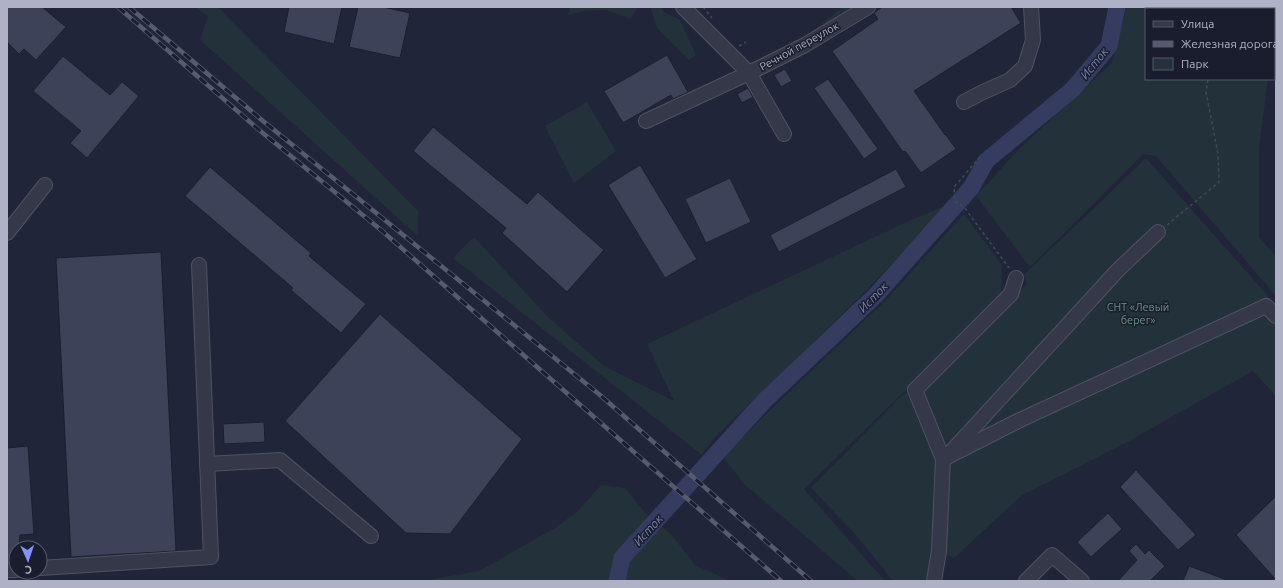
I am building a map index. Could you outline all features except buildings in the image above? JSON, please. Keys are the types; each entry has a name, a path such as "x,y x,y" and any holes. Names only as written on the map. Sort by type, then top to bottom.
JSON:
{"street":[{"name":"Речной переулок","path":"683,7 749,73 805,45 868,7"},
{"path":"964,102 981,92 1010,80 1025,66 1033,40 1031,7"},
{"path":"646,121 749,73 784,134"},
{"path":"7,233 45,185"},
{"path":"944,459 1118,270 1158,232"},
{"path":"48,567 210,557 199,265"},
{"path":"934,581 939,551 944,459 915,390 1011,294 1016,278"},
{"path":"944,459 1020,420 1266,306 1276,316"},
{"path":"207,464 280,460 371,536"},
{"path":"1026,581 1052,555 1082,581"}],"path":[{"path":"1158,232 1219,182 1218,154 1206,92 1208,80"},
{"path":"980,157 954,187 955,200 964,207 1016,278"}],"green space":[{"path":"195,7 218,7 418,211 418,236 200,40 208,16"},
{"path":"570,7 639,7 630,19 607,10 585,11 568,15"},
{"path":"648,7 661,7 664,12 680,20 696,55 689,60 657,28 651,9"},
{"path":"843,7 868,7 803,39"},
{"path":"1127,7 1276,7 1275,42 1275,8 1145,8 1145,80 1268,80 1259,148 1259,237 1276,257 1276,296 1156,156 1143,154 1030,267 976,196 1021,147 1112,63"},
{"path":"587,102 616,151 574,183 545,126"},
{"name":"СНТ «Левый берег»","path":"1146,158 1276,305 1276,396 1253,371 1131,440 1021,496 954,558 936,551 930,581 893,581 856,535 811,488 902,395 915,390 925,389 1027,284 1024,275"},
{"path":"947,205 865,292 712,440 702,455 453,258 474,237 548,317 604,366 674,401 647,344 913,219"},
{"path":"964,214 1002,265 1001,298 804,489 885,581 858,581 744,484 723,457 884,302"},
{"path":"601,485 625,488 646,514 671,534 695,565 726,579 725,581 422,581 479,571 555,528 578,511"}],"waterway":[{"name":"Исток","path":"617,581 622,558 764,401 876,295 971,188 986,161 1073,89 1109,46 1117,7"}],"railway":[{"path":"118,7 258,129 381,230 781,581"},
{"path":"129,7 263,121 600,395 811,581"}]}
